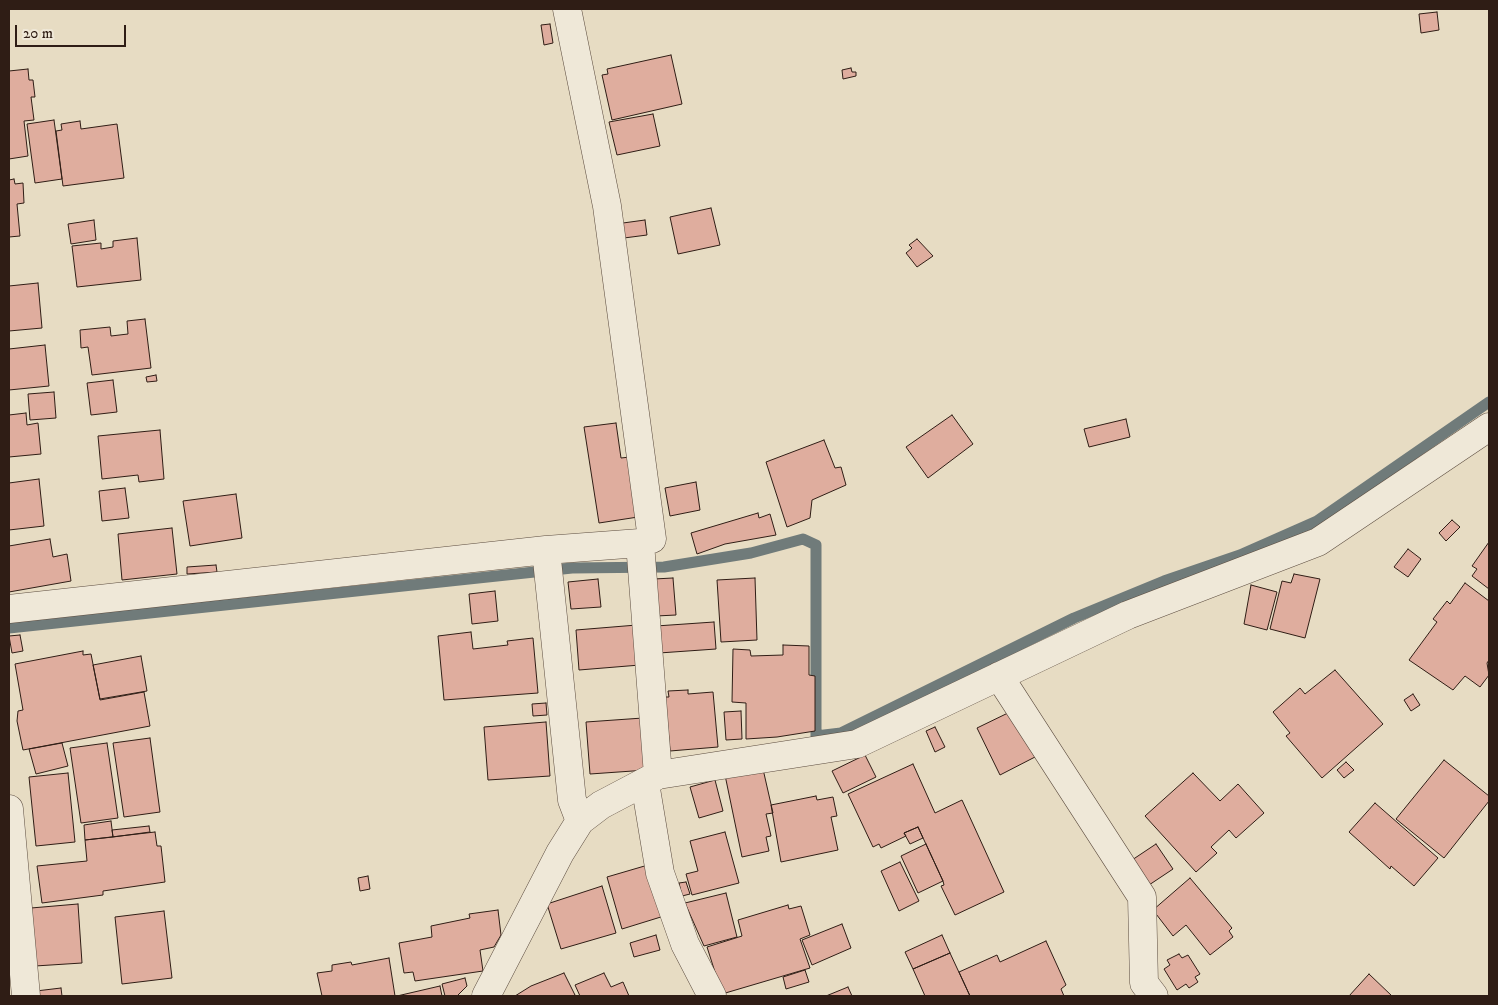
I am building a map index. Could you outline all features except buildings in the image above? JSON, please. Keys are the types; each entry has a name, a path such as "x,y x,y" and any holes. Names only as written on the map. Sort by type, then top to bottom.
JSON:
{"street":[{"path":"567,9 606,206 650,519 652,539 641,560 652,779 660,873 686,944 712,996"},
{"path":"486,996 560,854 580,821 600,805 652,779 857,744 1128,615 1318,542 1489,427"},
{"path":"9,609 548,564 641,560"},
{"path":"548,564 572,800 580,821"},
{"path":"999,676 1142,897 1144,983 1154,996"},
{"path":"9,809 26,996"}],"waterway":[{"path":"9,628 572,568 664,567 751,553 803,539 816,545 816,736 841,733 1074,618 1164,581 1240,555 1317,521 1489,402"}]}
